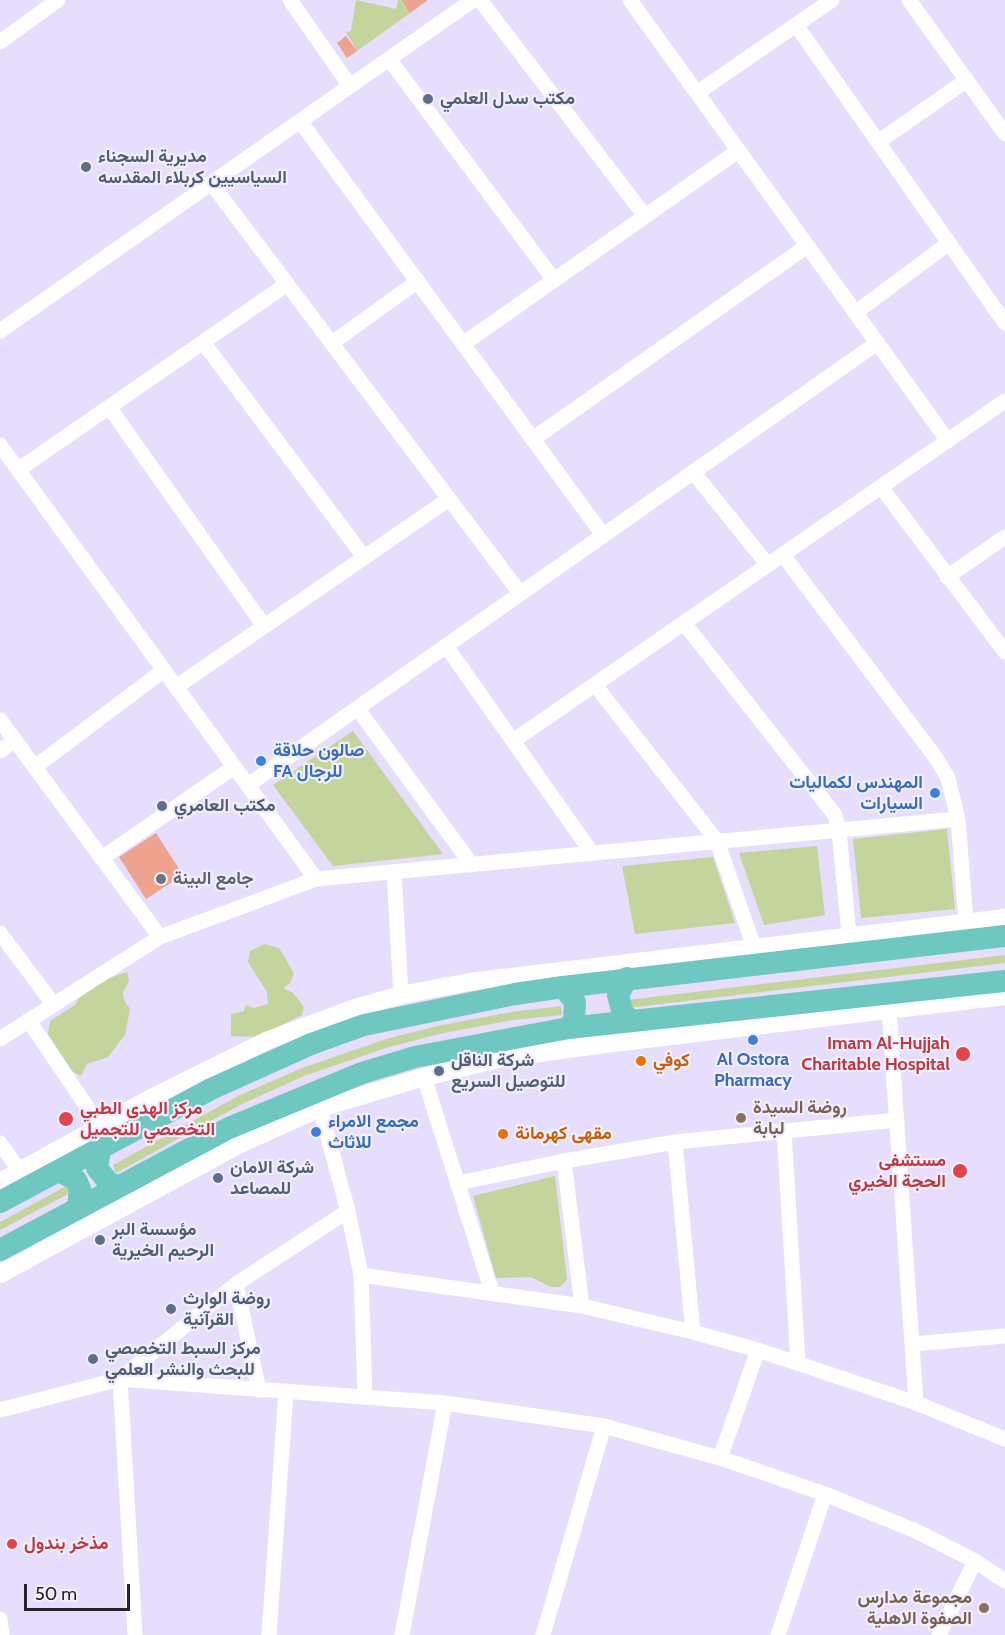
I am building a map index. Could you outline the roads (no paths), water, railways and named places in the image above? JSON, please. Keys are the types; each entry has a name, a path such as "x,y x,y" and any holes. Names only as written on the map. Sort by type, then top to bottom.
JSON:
{"main road":[{"path":"0,1202 100,1149 207,1080 364,1025 563,987 757,955 1005,936"},
{"path":"627,978 618,995 619,1005 631,1020"},
{"path":"0,1250 118,1186 233,1137 362,1073 415,1057 568,1028 631,1020 767,1016 1005,981"},
{"path":"563,987 575,1002 574,1021 568,1028"},
{"path":"100,1149 97,1168 109,1184 118,1186"},
{"path":"59,1171 76,1180 80,1189 78,1208"}],"street":[{"path":"0,42 58,0"},
{"path":"290,0 350,86"},
{"path":"0,331 473,0"},
{"path":"480,0 645,216"},
{"path":"697,93 831,0"},
{"path":"909,0 1005,134"},
{"path":"632,1 948,441"},
{"path":"796,25 1005,323"},
{"path":"389,59 554,280"},
{"path":"878,142 967,80"},
{"path":"300,121 603,535"},
{"path":"463,344 738,150"},
{"path":"212,183 520,593"},
{"path":"855,313 949,243"},
{"path":"533,439 807,246"},
{"path":"332,343 418,281"},
{"path":"18,470 287,284"},
{"path":"202,342 364,557"},
{"path":"248,785 877,343"},
{"path":"513,741 1005,401"},
{"path":"109,407 264,626"},
{"path":"0,445 316,879"},
{"path":"693,472 768,565"},
{"path":"881,487 1005,652"},
{"path":"176,687 449,499"},
{"path":"947,577 1005,537"},
{"path":"783,555 943,768 953,789 958,819 966,922"},
{"path":"684,623 831,808 839,830 849,935"},
{"path":"446,646 592,853"},
{"path":"35,767 164,670"},
{"path":"595,685 717,842 757,955"},
{"path":"357,708 472,865"},
{"path":"0,720 160,937"},
{"path":"0,751 15,740"},
{"path":"102,858 234,767"},
{"path":"0,1039 160,937 316,879 958,819"},
{"path":"394,872 401,995"},
{"path":"0,1182 100,1126 207,1080 266,1041 355,1008 401,995 469,982 757,955 849,935 1005,918"},
{"path":"0,933 54,1005"},
{"path":"0,1274 233,1137 424,1077 503,1058 767,1016 889,1009 1005,996"},
{"path":"889,1009 916,1403"},
{"path":"28,1021 100,1126"},
{"path":"424,1077 492,1292"},
{"path":"320,1108 348,1211 361,1275 365,1397"},
{"path":"458,1183 564,1161 675,1142 897,1120"},
{"path":"784,1130 798,1364"},
{"path":"675,1142 693,1332"},
{"path":"0,1143 20,1171"},
{"path":"564,1161 582,1306"},
{"path":"120,1379 236,1284 348,1211"},
{"path":"361,1275 582,1306 693,1332 758,1350 916,1403 1005,1439"},
{"path":"236,1284 259,1389"},
{"path":"912,1344 1005,1336"},
{"path":"720,1458 758,1350"},
{"path":"120,1379 135,1635"},
{"path":"0,1410 120,1379 445,1403 604,1426 720,1458 825,1494 916,1531 975,1561 1005,1581"},
{"path":"269,1635 286,1391"},
{"path":"402,1635 445,1403"},
{"path":"543,1635 604,1426"},
{"path":"778,1635 825,1494"},
{"path":"939,1635 975,1561"},
{"path":"0,1619 2,1635"}],"place":[{"name":"مكتب سدل العلمي","path":"428,99"},
{"name":"مديرية السجناء السياسيين كربلاء المقدسه","path":"86,167"},
{"name":"صالون حلاقة FA للرجال","path":"261,761"},
{"name":"المهندس لكماليات السيارات","path":"935,793"},
{"name":"مكتب العامري","path":"162,806"},
{"name":"جامع البينة","path":"161,879"},
{"name":"Al Ostora Pharmacy","path":"753,1040"},
{"name":"Imam Al-Hujjah Charitable Hospital","path":"963,1054"},
{"name":"كوفي","path":"641,1061"},
{"name":"شركة الناقل للتوصيل السريع","path":"439,1071"},
{"name":"روضة السيدة لبابة","path":"741,1118"},
{"name":"مركز الهدى الطبي التخصصي للتجميل","path":"66,1119"},
{"name":"مجمع الامراء للاثاث","path":"316,1132"},
{"name":"مقهى كهرمانة","path":"503,1134"},
{"name":"مستشفى الحجة الخيري","path":"960,1171"},
{"name":"شركة الامان للمصاعد","path":"218,1178"},
{"name":"مؤسسة البر الرحيم الخيرية","path":"100,1240"},
{"name":"روضة الوارث القرآنية","path":"171,1309"},
{"name":"مركز السبط التخصصي للبحث والنشر العلمي","path":"93,1359"},
{"name":"مذخر بندول","path":"12,1544"},
{"name":"مجموعة مدارس الصفوة الاهلية","path":"984,1608"}]}
